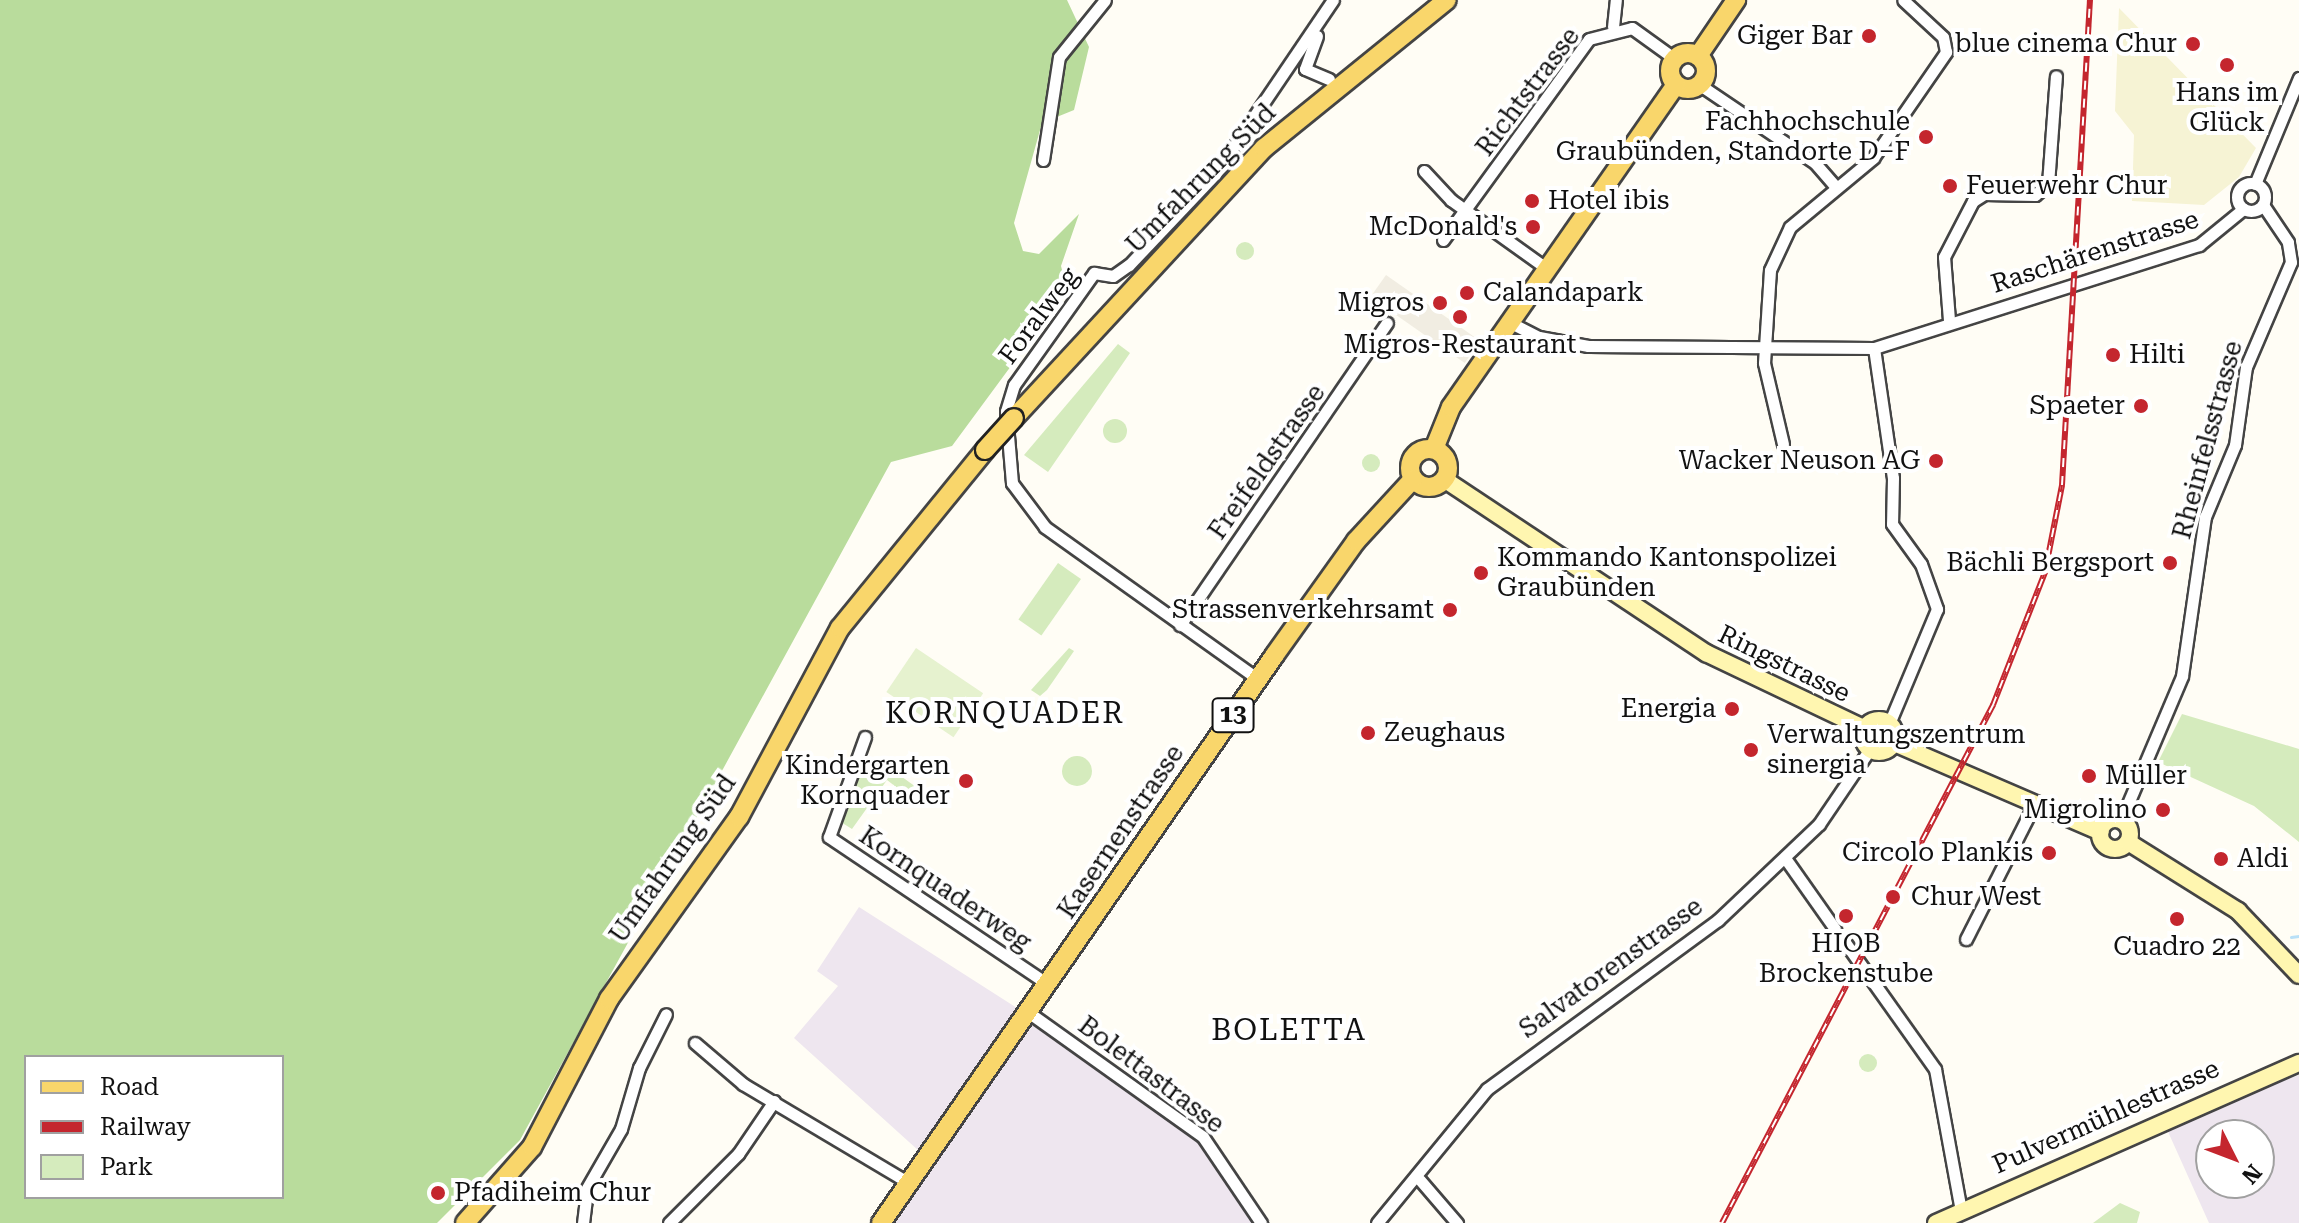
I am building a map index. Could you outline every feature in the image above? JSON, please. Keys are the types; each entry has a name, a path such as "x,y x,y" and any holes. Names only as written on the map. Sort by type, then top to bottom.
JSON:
{"main road":[{"name":"Umfahrung Süd","path":"465,1223 532,1147 609,999 739,817 840,628 985,450 1264,148 1447,0"},
{"path":"1434,449 1451,407 1676,85 1675,59 1698,56 1736,0"},
{"path":"1676,85 1700,85 1706,69 1698,56"},
{"path":"1434,449 1446,459 1444,479 1429,487 1413,479 1415,454 1434,449"},
{"name":"Kasernenstrasse","path":"881,1223 1356,541 1413,479"},
{"name":"Ringstrasse","path":"1444,479 1694,646 1865,729"},
{"path":"1894,743 1889,724 1878,720 1865,729 1870,749 1894,743 2033,807 2101,832 2112,848 2128,842"},
{"path":"2101,832 2121,820 2128,842 2238,911 2299,975"},
{"name":"Pulvermühlestrasse","path":"1936,1223 2299,1063"}],"street":[{"path":"1043,160 1059,57 1105,0"},
{"name":"Foralweg","path":"1258,679 1068,547 1023,501 1006,464 1006,411 1014,385 1094,273 1113,276 1129,265 1215,174 1333,0"},
{"path":"1613,27 1616,0"},
{"path":"1783,444 1765,351 1776,253 1802,214 1879,151 1946,52 1943,37 1903,0"},
{"name":"Richtstrasse","path":"1469,208 1580,49 1613,27 1643,32 1675,59"},
{"path":"1315,29 1305,69 1329,79"},
{"path":"1949,320 1944,257 1973,201 1984,194 2035,195 2048,184 2056,76"},
{"path":"2263,205 2243,209 2238,193 2255,184 2299,78"},
{"path":"1700,85 1717,102 1815,163 1836,187"},
{"path":"1424,171 1546,268"},
{"path":"2255,184 2264,191 2263,205 2296,256"},
{"path":"1443,240 1469,208"},
{"name":"Raschärenstrasse","path":"1509,322 1539,337 1588,346 1765,351 1874,348 1949,320 2199,245 2243,209"},
{"name":"Rheinfelsstrasse","path":"2121,820 2182,676 2205,517 2235,445 2246,367 2296,256"},
{"name":"Freifeldstrasse","path":"1180,625 1387,323"},
{"path":"1874,348 1893,478 1892,524 1921,564 1937,609 1889,724"},
{"name":"Kornquaderweg","path":"865,737 829,837 1048,984"},
{"name":"Salvatorenstrasse","path":"1377,1223 1420,1180 1458,1122 1507,1071 1687,945 1785,858 1827,814 1870,749"},
{"path":"1966,939 2033,807"},
{"path":"1785,858 1835,929"},
{"path":"1844,941 1935,1069 1961,1210"},
{"name":"Bolettastrasse","path":"1028,1012 1203,1137 1261,1223"},
{"path":"583,1223 587,1188 621,1129 641,1061 666,1014"},
{"path":"695,1043 774,1101 909,1183"},
{"path":"669,1223 738,1154 774,1101"},
{"path":"1420,1180 1457,1223"}],"shaded area":[{"path":"2119,8 2256,148 2239,177 2204,205 2132,201 2134,135 2115,111"},
{"path":"1386,275 1480,341 1465,363 1371,297"},
{"path":"859,907 1017,1008 1044,1016 1203,1138 1255,1223 874,1223 919,1151 794,1038 838,986 817,971"},
{"path":"2299,1075 2299,1223 2209,1223 2198,1199 2275,1199 2275,1119 2195,1119 2195,1192 2165,1125"}],"green space":[{"path":"0,0 1067,0 1089,47 1074,110 1042,123 1014,223 1023,251 1039,254 1079,214 1061,266 1067,290 952,446 891,462 520,1140 437,1223 0,1223"},
{"path":"1241,242 1249,242 1254,251 1252,258 1241,260 1236,255 1236,247"},
{"path":"1118,344 1130,353 1048,472 1024,455"},
{"path":"1115,419 1126,426 1127,431 1120,442 1115,443 1104,436 1103,431 1110,420"},
{"path":"1367,454 1375,454 1380,463 1378,470 1367,472 1362,467 1362,459"},
{"path":"1058,563 1081,579 1041,636 1018,620"},
{"path":"916,648 983,693 954,737 886,692"},
{"path":"1069,648 1074,651 1047,690 1040,696 1031,690"},
{"path":"2182,714 2299,749 2299,842 2254,806 2158,762"},
{"path":"1077,756 1088,760 1092,771 1088,782 1077,786 1066,782 1062,771 1066,760"},
{"path":"884,764 916,787 909,797 887,780 852,829 836,819 846,792 862,775 871,781"},
{"path":"1864,1054 1872,1054 1877,1063 1875,1070 1864,1072 1859,1067 1859,1059"},
{"path":"2120,1203 2140,1212 2137,1223 2093,1223"}],"waterway":[{"path":"2291,937 2299,936"}],"railway":[{"path":"1722,1223 1993,705 2045,572 2062,485 2090,0"}],"place":[{"name":"Giger Bar","path":"1869,36"},
{"name":"blue cinema Chur","path":"2193,44"},
{"name":"Hans im Glück","path":"2227,65"},
{"name":"Fachhochschule Graubünden, Standorte D–F","path":"1926,137"},
{"name":"Feuerwehr Chur","path":"1950,186"},
{"name":"Hotel ibis","path":"1532,201"},
{"name":"McDonald's","path":"1533,227"},
{"name":"Calandapark","path":"1467,293"},
{"name":"Migros","path":"1440,303"},
{"name":"Migros-Restaurant","path":"1460,317"},
{"name":"Hilti","path":"2113,355"},
{"name":"Spaeter","path":"2141,406"},
{"name":"Wacker Neuson AG","path":"1936,461"},
{"name":"Bächli Bergsport","path":"2170,563"},
{"name":"Kommando Kantonspolizei Graubünden","path":"1481,573"},
{"name":"Strassenverkehrsamt","path":"1450,610"},
{"name":"Energia","path":"1732,709"},
{"name":"Zeughaus","path":"1368,733"},
{"name":"Verwaltungszentrum sinergia","path":"1751,750"},
{"name":"Müller","path":"2089,776"},
{"name":"Kindergarten Kornquader","path":"966,781"},
{"name":"Migrolino","path":"2163,810"},
{"name":"Circolo Plankis","path":"2049,853"},
{"name":"Aldi","path":"2221,859"},
{"name":"Chur West","path":"1893,897"},
{"name":"HIOB Brockenstube","path":"1846,916"},
{"name":"Cuadro 22","path":"2177,919"},
{"name":"Pfadiheim Chur","path":"438,1193"}],"district":[{"name":"KORNQUADER","path":"1005,713"},
{"name":"BOLETTA","path":"1289,1030"}]}
